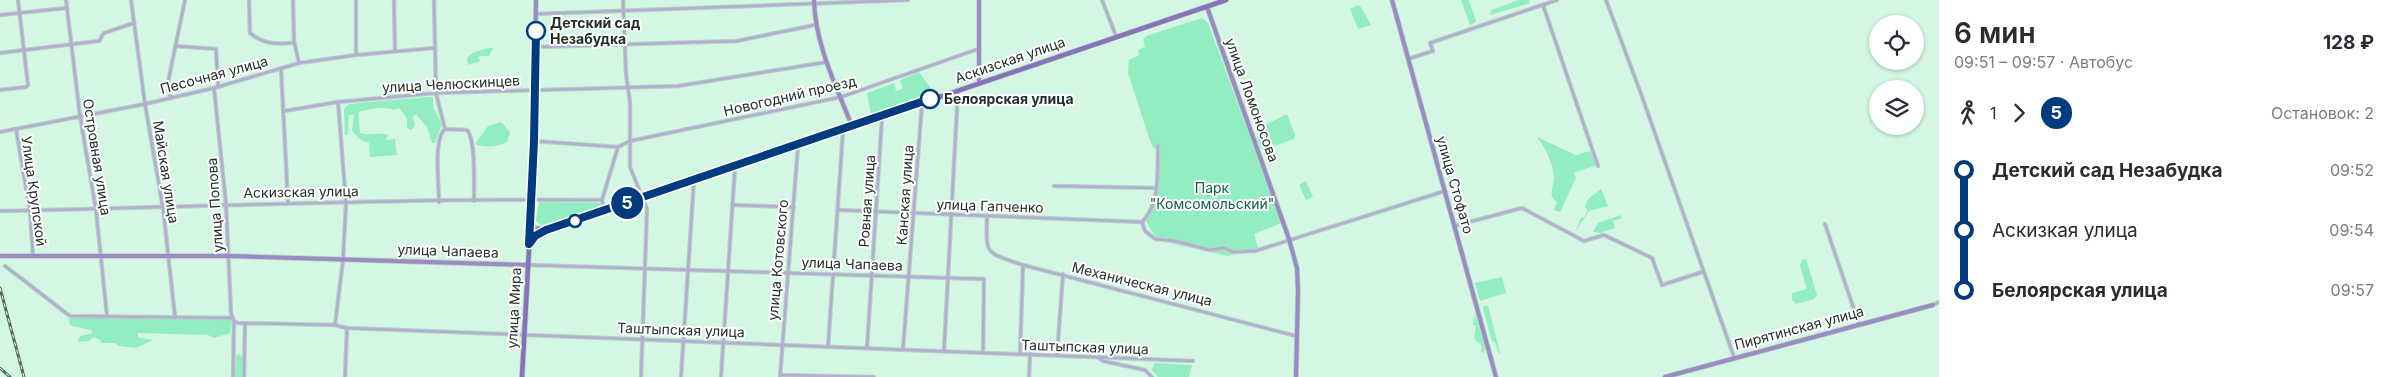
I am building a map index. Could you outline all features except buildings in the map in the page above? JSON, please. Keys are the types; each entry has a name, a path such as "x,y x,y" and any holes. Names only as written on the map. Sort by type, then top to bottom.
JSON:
{"main road":[{"name":"Аскизская улица","path":"546,230 1226,0"},
{"path":"529,244 535,236 546,230"},
{"name":"улица Мира","path":"522,377 529,244"}],"street":[{"path":"0,90 26,87 28,85 18,0"},
{"name":"Островная улица","path":"66,0 80,116 96,210 107,316"},
{"name":"Майская улица","path":"131,0 145,104 163,208 175,317"},
{"path":"171,98 168,89 169,78 185,0"},
{"path":"249,0 250,33 268,43 295,43"},
{"path":"293,0 295,43 299,63"},
{"path":"356,0 356,55"},
{"path":"394,0 395,51"},
{"path":"434,0 436,93 445,129"},
{"name":"улица Мира","path":"529,244 534,141 536,0"},
{"path":"623,0 630,167 647,209 641,377"},
{"path":"536,14 814,1 908,0"},
{"path":"978,0 979,83"},
{"path":"1102,0 1116,36"},
{"name":"улица Стофато","path":"1392,0 1496,377"},
{"path":"1408,59 1433,51 1430,43 1557,0"},
{"path":"1606,0 1734,357"},
{"path":"814,1 815,25 852,126"},
{"path":"1543,5 1598,166"},
{"name":"улица Ломоносова","path":"1206,7 1289,239 1297,268 1296,377"},
{"path":"0,14 67,8"},
{"path":"0,53 99,41 104,32 134,23"},
{"path":"536,47 737,41 815,25"},
{"name":"улица Попова","path":"175,46 216,49 216,87 233,320 233,377"},
{"name":"Песочная улица","path":"0,132 171,98 299,63 356,55 434,48"},
{"name":"Новогодний проезд","path":"618,147 630,141 841,97 978,49"},
{"name":"улица Челюскинцев","path":"284,111 338,102 436,93 678,86 828,62"},
{"path":"281,68 288,203"},
{"path":"944,351 958,90"},
{"path":"335,325 343,260 346,203 338,102"},
{"name":"Канская улица","path":"904,350 922,102"},
{"name":"Ровная улица","path":"867,348 883,115"},
{"name":"Улица Крупской","path":"16,129 30,211 33,256"},
{"path":"439,202 438,142 441,132 445,129 468,130 470,133 473,146 474,201"},
{"path":"828,346 843,130"},
{"path":"534,141 618,147 602,200 604,210"},
{"name":"улица Котовского","path":"780,376 798,144"},
{"path":"1158,146 1156,188 1152,207 1142,222 1145,232 1149,237 1210,250 1224,248 1234,252 1254,251 1445,191"},
{"path":"721,377 736,166"},
{"path":"681,377 694,180"},
{"name":"улица Гапченко","path":"1054,186 1156,188"},
{"name":"Аскизская улица","path":"0,211 163,208 226,204 602,200"},
{"path":"733,205 794,207"},
{"path":"1454,226 1522,208 1584,241 1604,235 1652,258 1662,285 1702,272"},
{"name":"улица Гапченко","path":"838,210 1142,222"},
{"name":"Механическая улица","path":"987,216 986,246 996,256 1023,265 1296,336"},
{"path":"530,224 538,230 546,230"},
{"path":"1825,224 1859,324"},
{"name":"улица Чапаева","path":"0,256 229,256 984,279 983,352"},
{"path":"1020,354 1023,265"},
{"name":"Таштыпская улица","path":"5,266 70,316 175,317 233,320 245,323 335,325 347,328 1193,361"},
{"path":"1056,355 1063,274"},
{"name":"Пирятинская улица","path":"1665,377 1939,302"},
{"path":"244,377 245,323"},
{"path":"345,377 347,328"},
{"path":"1029,377 1030,354"},
{"path":"1098,357 1103,361 1145,370 1152,377"},
{"path":"780,376 874,377"}],"green space":[{"path":"1461,0 1469,0 1476,22 1470,25"},
{"path":"1519,0 1529,0 1530,3 1490,15 1491,10"},
{"path":"1358,5 1371,25 1358,29 1350,9"},
{"name":"Парк \"Комсомольский\"","path":"1202,18 1208,23 1282,223 1254,234 1258,248 1228,256 1174,244 1155,237 1146,221 1157,194 1159,146 1154,149 1150,141 1128,73 1129,60 1139,55 1138,50 1145,47 1143,39 1146,36"},
{"path":"493,48 489,56 480,56 478,58 481,61 468,65 467,58 474,52"},
{"path":"919,72 934,93 871,114 867,93 894,83 896,91 903,89 900,80"},
{"path":"433,97 433,107 442,124 435,143 432,143 427,127 416,114 413,117 415,126 411,130 407,128 407,118 399,108 394,110 376,108 358,112 360,133 385,134 388,135 386,140 395,139 397,155 370,157 369,143 361,140 352,131 354,115 349,115 348,135 345,135 344,109 349,104"},
{"path":"1287,114 1295,135 1294,139 1263,150 1257,136 1263,134 1261,127"},
{"path":"501,122 510,132 507,142 491,146 475,144 488,126"},
{"path":"1446,135 1456,171 1447,175 1436,139"},
{"path":"1537,137 1576,155 1590,151 1596,163 1594,166 1574,173 1576,178 1560,212 1554,210 1557,202 1552,197 1554,177 1552,166 1546,150"},
{"path":"1306,181 1313,197 1306,200 1299,185"},
{"path":"1601,189 1608,206 1589,211 1575,232 1581,218 1584,217 1588,210 1585,207 1588,199"},
{"path":"539,202 601,203 601,208 544,227 536,221"},
{"path":"1621,215 1622,218 1613,221 1615,228 1600,233 1593,232 1598,223"},
{"path":"1803,259 1806,259 1817,295 1814,299 1796,304 1792,300 1792,293 1807,289 1800,265"},
{"path":"1502,277 1506,293 1480,301 1475,283"},
{"path":"1484,306 1488,306 1499,354 1495,342 1492,341 1483,309"},
{"path":"71,314 229,317 232,322 230,333 214,338 208,335 138,333 138,337 153,340 136,348 119,346 114,343 101,343 100,340 94,337 89,341 78,342 80,336 93,333 91,330 72,326 69,323"},
{"path":"1475,314 1485,346 1484,353 1481,352 1482,346 1474,339 1476,325 1473,325"},
{"path":"239,354 243,357 243,377 235,377 236,356"},
{"path":"1154,363 1192,365 1189,377 1158,377 1152,370"}],"railway":[{"path":"0,288 24,377"},
{"path":"0,368 10,377"}],"bus line":[{"name":"5","path":"536,31 534,141 529,244 535,236 546,230 930,99"}],"place":[{"name":"Детский сад Незабудка","path":"536,31"},
{"name":"Белоярская улица","path":"930,99"}]}
